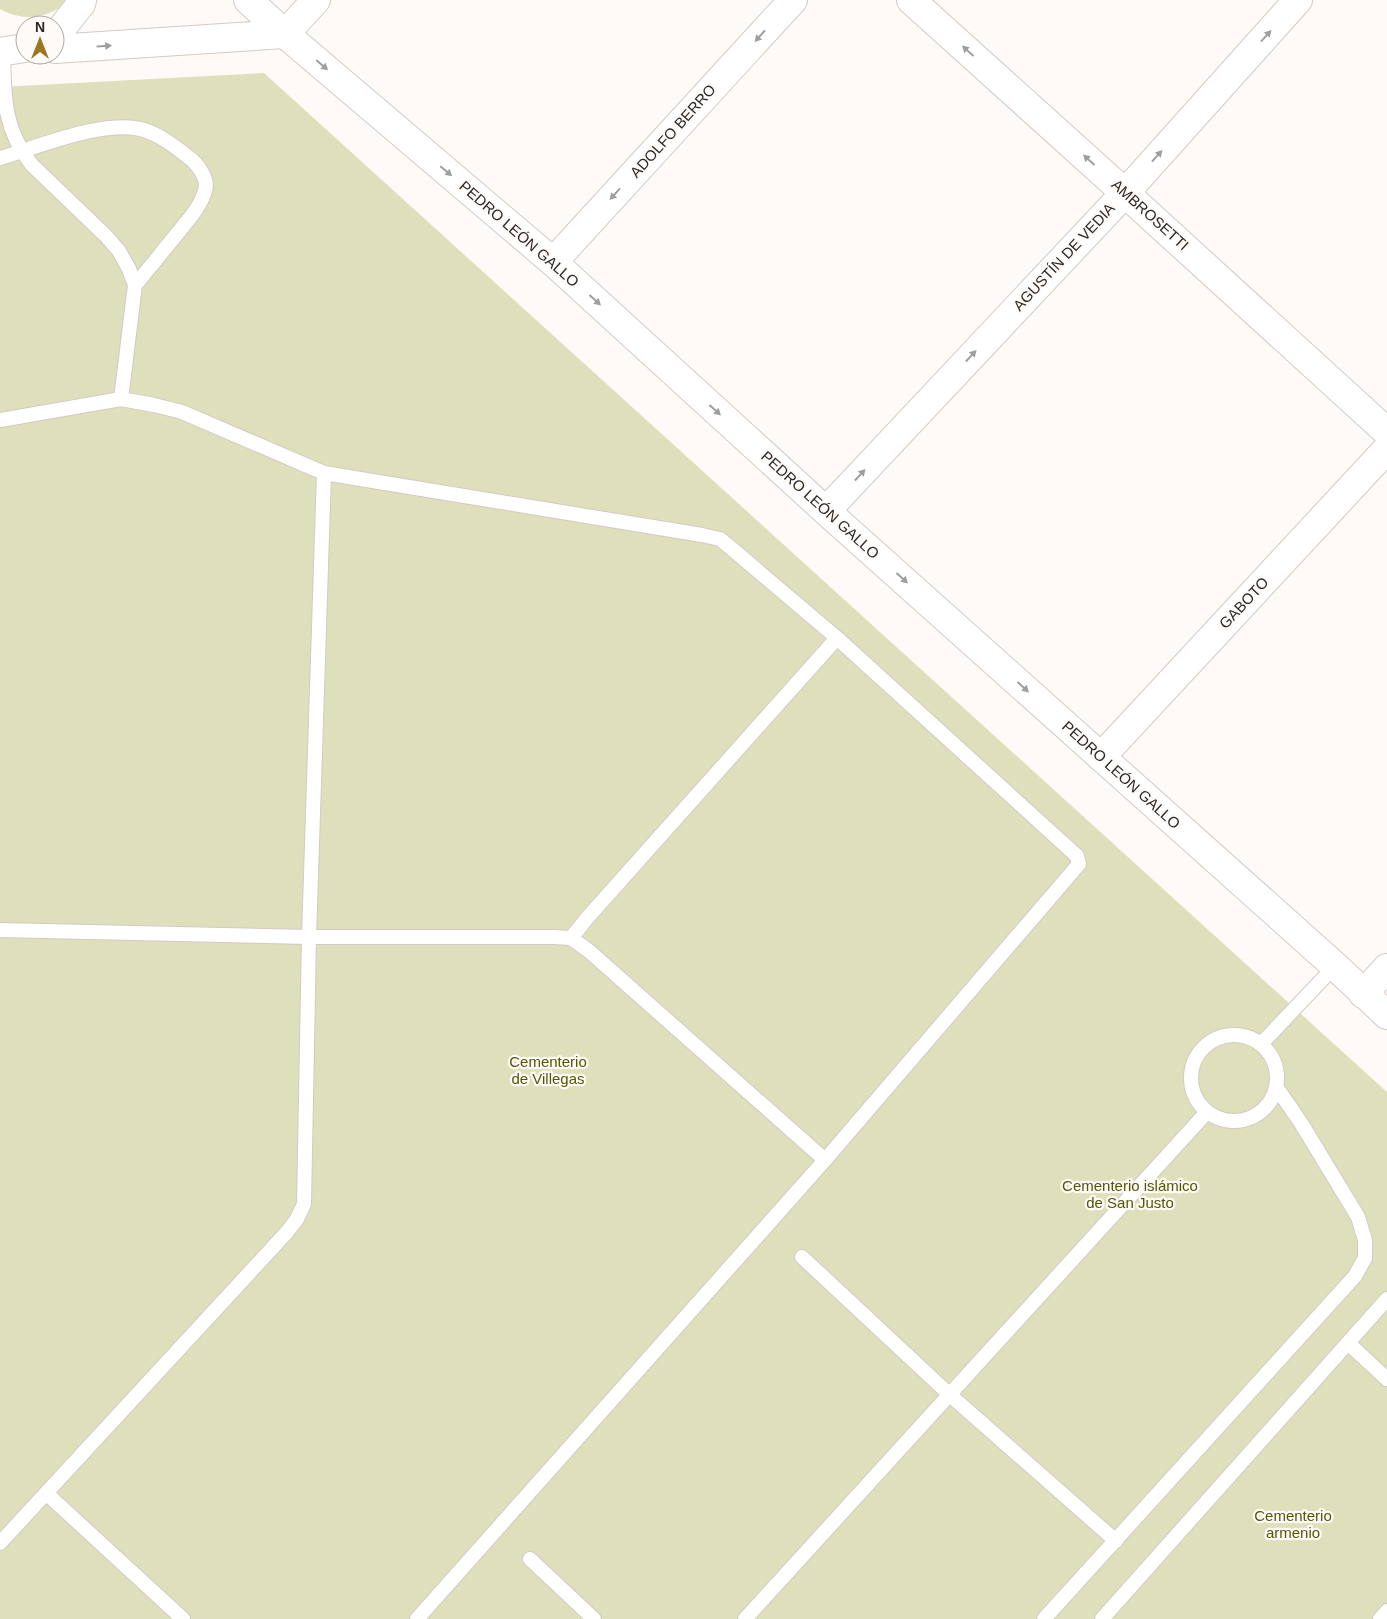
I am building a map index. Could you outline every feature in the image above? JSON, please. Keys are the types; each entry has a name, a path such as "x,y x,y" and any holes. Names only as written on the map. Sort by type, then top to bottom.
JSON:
{"street":[{"path":"65,24 82,0"},
{"name":"PEDRO LEÓN GALLO","path":"248,0 285,34 553,262 826,510 1335,966 1387,1016"},
{"path":"65,48 285,34 316,0"},
{"name":"ADOLFO BERRO","path":"553,262 793,0"},
{"name":"AMBROSETTI","path":"911,0 1125,192 1387,432"},
{"name":"AGUSTÍN DE VEDIA","path":"826,510 1125,192 1298,0"},
{"name":"GABOTO","path":"1101,757 1387,449"},
{"path":"1363,994 1387,968"}],"lane":[{"path":"11,51 4,96 10,127 22,152 32,165 107,237 119,251 130,269 135,286 121,399"},
{"path":"0,158 104,128 124,127 144,130 169,143 192,160 204,176 206,188 200,205 135,286"},
{"path":"0,420 121,399 154,404 182,412 324,474 720,539 837,638 1077,856 1079,864 825,1160 417,1619"},
{"path":"0,1543 287,1232 304,1204 309,937 324,474"},
{"path":"571,938 837,638"},
{"path":"0,930 309,937 571,938 589,951 825,1160"},
{"path":"1262,1044 1335,966"},
{"path":"1236,1034 1249,1037 1262,1044 1270,1053 1276,1063 1278,1075 1277,1088 1271,1101 1262,1112 1249,1119 1234,1122 1220,1119 1207,1112 1198,1102 1192,1090 1190,1077 1193,1063 1200,1051 1210,1042 1222,1036 1236,1034"},
{"path":"1044,1619 1355,1276 1364,1258 1365,1240 1358,1217 1301,1122 1277,1088"},
{"path":"745,1619 1207,1112"},
{"path":"802,1257 950,1395 1116,1541"},
{"path":"1102,1619 1387,1299"},
{"path":"1348,1343 1387,1379"},
{"path":"46,1493 184,1619"},
{"path":"530,1559 594,1619"},
{"path":"1380,1619 1387,1611"}],"green space":[{"path":"0,0 69,0 45,15 15,15 0,9"},
{"name":"Cementerio de Villegas","path":"264,73 1387,1092 1387,1619 0,1619 0,87"}],"park label":[{"name":"Cementerio islámico de San Justo","path":"1130,1194"},
{"name":"Cementerio armenio","path":"1293,1524"}]}
